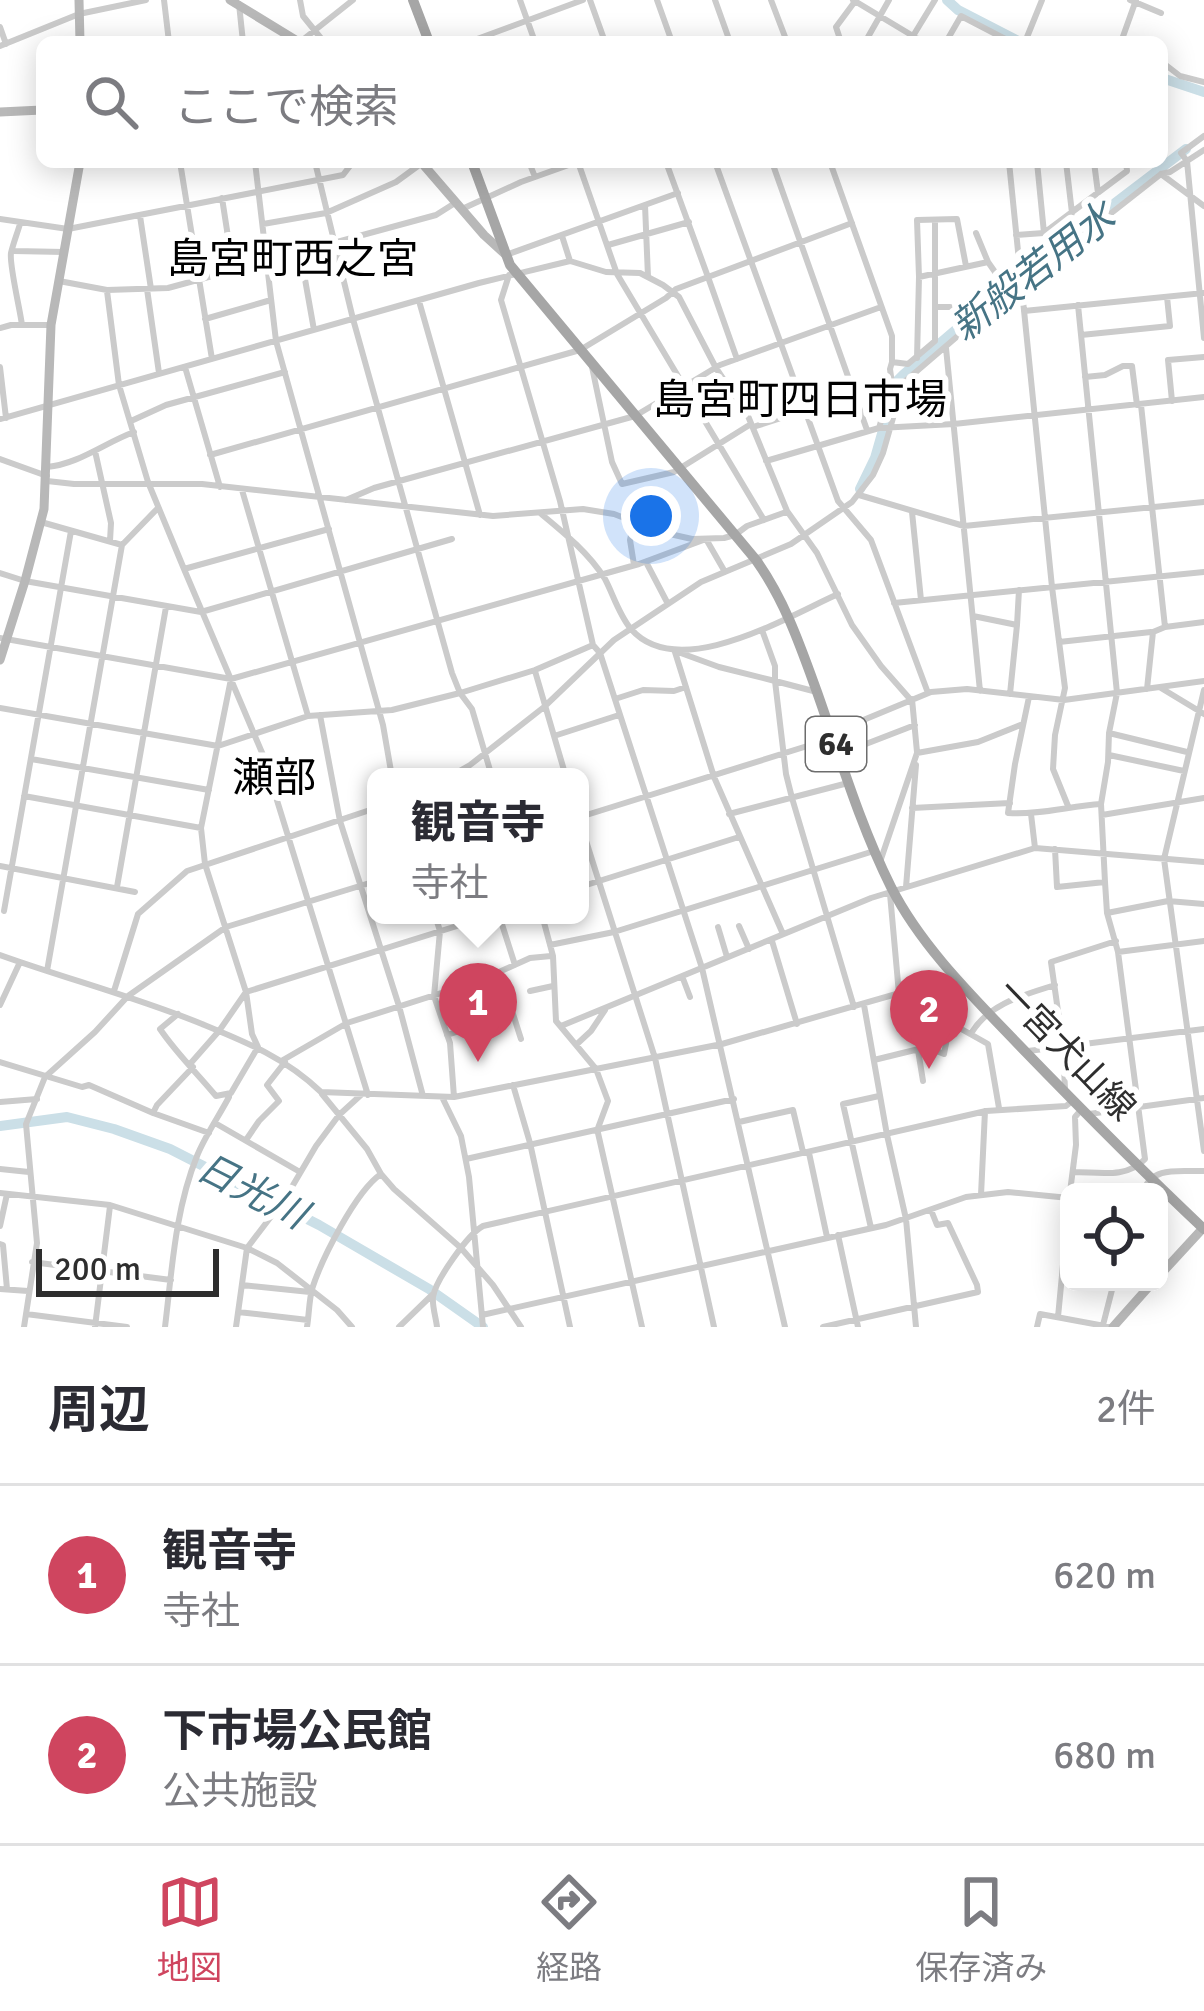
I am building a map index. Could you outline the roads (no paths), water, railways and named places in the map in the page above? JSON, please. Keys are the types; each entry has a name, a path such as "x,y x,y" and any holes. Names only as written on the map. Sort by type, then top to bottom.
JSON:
{"main road":[{"path":"79,0 80,36"},
{"path":"413,0 427,36"},
{"path":"234,2 289,36"},
{"path":"0,112 36,110"},
{"path":"0,660 41,522 47,475 51,325 79,168"},
{"path":"426,168 506,255"},
{"name":"一宮犬山線","path":"474,168 513,275 756,560 789,616 877,857 925,938 1076,1105 1204,1228"},
{"path":"1168,1266 1204,1228"},
{"path":"1109,1326 1144,1291"}],"street":[{"path":"0,27 3,45 79,14 146,0"},
{"path":"164,0 169,36"},
{"path":"299,0 303,16 318,36"},
{"path":"306,36 353,0"},
{"path":"520,0 534,36"},
{"path":"491,36 586,0 602,36"},
{"path":"657,0 670,36"},
{"path":"715,0 728,36"},
{"path":"771,0 785,36"},
{"path":"839,36 836,27 855,0 911,36"},
{"path":"869,36 890,0"},
{"path":"919,36 934,0"},
{"path":"1027,36 1042,0"},
{"path":"1123,36 1134,1 1161,13"},
{"path":"234,2 242,36"},
{"path":"949,36 961,16 999,36"},
{"path":"1168,67 1180,76 1204,82"},
{"path":"1204,136 1180,153 1186,161 1204,338"},
{"path":"1021,279 1161,174 1204,150"},
{"path":"181,168 212,359"},
{"path":"256,168 276,341 379,711 390,768"},
{"path":"316,168 452,673 472,709 489,768"},
{"path":"0,219 68,230 344,176 349,168"},
{"path":"262,224 326,214 396,182 414,168"},
{"path":"531,168 535,177"},
{"path":"59,281 107,290 168,288 436,214 561,168"},
{"path":"580,168 617,274 764,520"},
{"path":"668,168 737,359"},
{"path":"717,168 817,446 842,508 871,540 928,693"},
{"path":"774,168 867,430"},
{"path":"462,768 544,707 631,629 701,582 803,537 859,495 873,475 884,453 892,336 832,168"},
{"path":"1010,168 1065,688 1053,769 1067,806"},
{"path":"1038,168 1044,233"},
{"path":"1067,168 1072,213"},
{"path":"1095,168 1098,193"},
{"path":"1016,235 1044,233 1127,168"},
{"path":"1161,174 1204,206"},
{"path":"506,255 678,193"},
{"path":"222,198 233,269"},
{"path":"645,205 648,278"},
{"path":"140,214 160,373"},
{"path":"892,362 908,364 935,341 935,218"},
{"path":"916,358 916,222 957,219 966,266"},
{"path":"20,222 11,269 22,325"},
{"path":"608,245 688,222"},
{"path":"210,455 580,350 676,289 852,223"},
{"path":"976,233 988,262 1009,292 1022,294"},
{"path":"562,234 570,261"},
{"path":"14,250 64,252"},
{"path":"300,251 314,330"},
{"path":"0,367 3,418 570,261 617,274 634,272 674,293 752,426 787,512 817,554 852,625 911,699 917,753 896,889 899,994"},
{"path":"919,277 988,262"},
{"path":"0,270 11,269"},
{"path":"513,275 501,300 562,509 593,645 600,652 702,968 785,1327"},
{"path":"107,290 119,385 148,482 254,734 347,1023 365,1095"},
{"path":"884,428 903,382 1009,292"},
{"path":"1024,311 1201,294"},
{"path":"1081,334 1170,326 1167,297"},
{"path":"205,320 272,300"},
{"path":"419,301 480,515"},
{"path":"1073,1172 1128,1172 1144,1159 1118,952 1107,913 1101,804 1118,693 1078,305"},
{"path":"346,500 635,416 716,368 881,307"},
{"path":"935,307 950,308"},
{"path":"0,328 51,325"},
{"path":"946,346 980,691"},
{"path":"1172,401 1168,361 1204,357"},
{"path":"591,363 612,462 622,484 662,476 752,426 803,411"},
{"path":"1085,377 1132,366 1165,627"},
{"path":"185,367 220,487"},
{"path":"131,421 166,405 285,372"},
{"path":"766,461 867,430 1204,397"},
{"path":"47,475 134,432"},
{"path":"95,450 111,523 110,542"},
{"path":"0,459 47,475 103,484 220,487 480,515 601,511 678,537 706,539 735,535 787,512"},
{"path":"242,490 308,716"},
{"path":"859,495 964,526 1204,502"},
{"path":"47,970 122,545 158,508"},
{"path":"537,511 602,574 631,629 656,645 719,667 817,692"},
{"path":"912,512 921,600"},
{"path":"634,521 630,539 634,566"},
{"path":"41,522 122,545"},
{"path":"184,569 328,529"},
{"path":"4,911 71,531"},
{"path":"0,573 201,611 452,539"},
{"path":"3,639 231,679 634,566 706,539"},
{"path":"706,539 725,572"},
{"path":"646,562 668,604"},
{"path":"894,603 1204,572"},
{"path":"1010,694 1018,590"},
{"path":"675,651 723,644 838,594"},
{"path":"117,887 166,605"},
{"path":"974,616 1017,625"},
{"path":"1059,642 1204,622"},
{"path":"761,629 775,666 792,798 854,1007"},
{"path":"1147,689 1153,632"},
{"path":"0,708 218,746 308,716 379,711 460,693 535,670 593,645"},
{"path":"675,651 714,777 783,934"},
{"path":"535,670 563,768"},
{"path":"231,679 201,828 205,865 258,1047"},
{"path":"589,817 784,754 928,693 980,691 1064,700 1204,686 1202,712 1164,859 1204,1151"},
{"path":"615,699 643,690 686,687"},
{"path":"1161,687 1202,712"},
{"path":"1029,697 1009,813 1101,804"},
{"path":"320,715 340,820 367,902"},
{"path":"554,736 620,715"},
{"path":"917,753 979,742 1024,724"},
{"path":"840,754 916,725"},
{"path":"1109,733 1189,752"},
{"path":"550,945 614,932 812,871 877,857 917,753"},
{"path":"1108,755 1184,771"},
{"path":"32,759 209,790"},
{"path":"729,814 850,782"},
{"path":"25,796 201,828"},
{"path":"1102,815 1204,798"},
{"path":"912,808 1010,803"},
{"path":"114,992 138,914 188,871 367,811"},
{"path":"1031,814 1035,848"},
{"path":"589,884 739,837"},
{"path":"561,1026 896,889 1035,848 1204,862"},
{"path":"589,849 655,1058 714,1327"},
{"path":"1055,849 1057,887 1105,882"},
{"path":"0,866 135,892"},
{"path":"24,1327 37,1243 26,1124 45,1077 128,996 226,928 367,884"},
{"path":"1107,913 1168,902 1204,904"},
{"path":"373,924 423,1096"},
{"path":"438,924 434,996 447,1035 454,1097"},
{"path":"153,1113 245,992 464,924"},
{"path":"499,924 515,965"},
{"path":"544,924 553,956 554,1015 596,1069 608,1101 598,1128 642,1327"},
{"path":"739,926 749,949"},
{"path":"718,927 727,958"},
{"path":"772,940 797,1024"},
{"path":"1118,952 1204,940"},
{"path":"1071,1183 1076,1105 1066,1084 1051,962 1116,941"},
{"path":"0,955 178,1014 284,1061 321,1093 394,1189 477,1266 521,1327"},
{"path":"246,1140 279,1102 267,1085 284,1061 347,1023 479,982 530,958 553,956"},
{"path":"0,1006 20,962"},
{"path":"682,976 690,997"},
{"path":"321,1093 454,1097 722,1044 956,977"},
{"path":"479,982 494,1019"},
{"path":"971,1034 988,1013 1008,1000 1055,985"},
{"path":"530,991 553,986"},
{"path":"899,994 988,1044 999,1108"},
{"path":"864,1004 906,1219 916,1327"},
{"path":"577,1044 607,1007"},
{"path":"178,1014 160,1029 216,1096 231,1094"},
{"path":"447,1035 513,1014 521,1039"},
{"path":"874,1060 927,1047 944,1054 950,1023"},
{"path":"1025,1051 1204,1029"},
{"path":"165,1327 178,1225 197,1154 258,1047"},
{"path":"918,1050 923,1081"},
{"path":"0,1062 82,1087 89,1085 209,1133"},
{"path":"513,1085 570,1327"},
{"path":"236,1327 247,1248 339,1114 365,1095"},
{"path":"442,1096 466,1159 482,1321 510,1309 871,1228 965,1197 1019,1192 1060,1196"},
{"path":"871,1228 843,1104 880,1096"},
{"path":"399,1327 434,1292 476,1228 999,1108 1138,1107 1200,1098"},
{"path":"0,1102 37,1099"},
{"path":"466,1159 734,1099"},
{"path":"739,1122 794,1110 827,1237"},
{"path":"981,1195 985,1112"},
{"path":"214,1123 300,1172"},
{"path":"0,1169 28,1172"},
{"path":"1148,1183 1160,1172 1204,1171"},
{"path":"238,1312 308,1323 312,1291 339,1230 368,1182 381,1174"},
{"path":"0,1226 3,1193 110,1205 247,1248 277,1263 352,1327"},
{"path":"95,1325 110,1205"},
{"path":"823,1327 978,1292 949,1223 937,1226 931,1210"},
{"path":"838,1235 857,1323"},
{"path":"0,1244 3,1289 28,1292"},
{"path":"32,1262 171,1280"},
{"path":"242,1285 312,1291"},
{"path":"1058,1317 1061,1291"},
{"path":"1037,1327 1040,1315 1109,1326 1113,1291"},
{"path":"434,1292 437,1327"},
{"path":"26,1314 127,1327"}],"waterway":[{"path":"947,0 1008,36"},
{"path":"1168,80 1204,92"},
{"name":"新般若用水","path":"1168,163 1186,149"},
{"name":"新般若用水","path":"860,489 875,458 897,381 1014,280 1161,168"},
{"name":"日光川","path":"0,1126 67,1117 170,1149 319,1225 429,1289 483,1327"}],"place":[{"name":"観音寺","path":"478,1062"},
{"name":"下市場公民館","path":"929,1069"}],"district":[{"name":"島宮町西之宮","path":"293,259"},
{"name":"島宮町四日市場","path":"800,400"},
{"name":"瀬部","path":"274,778"}]}
